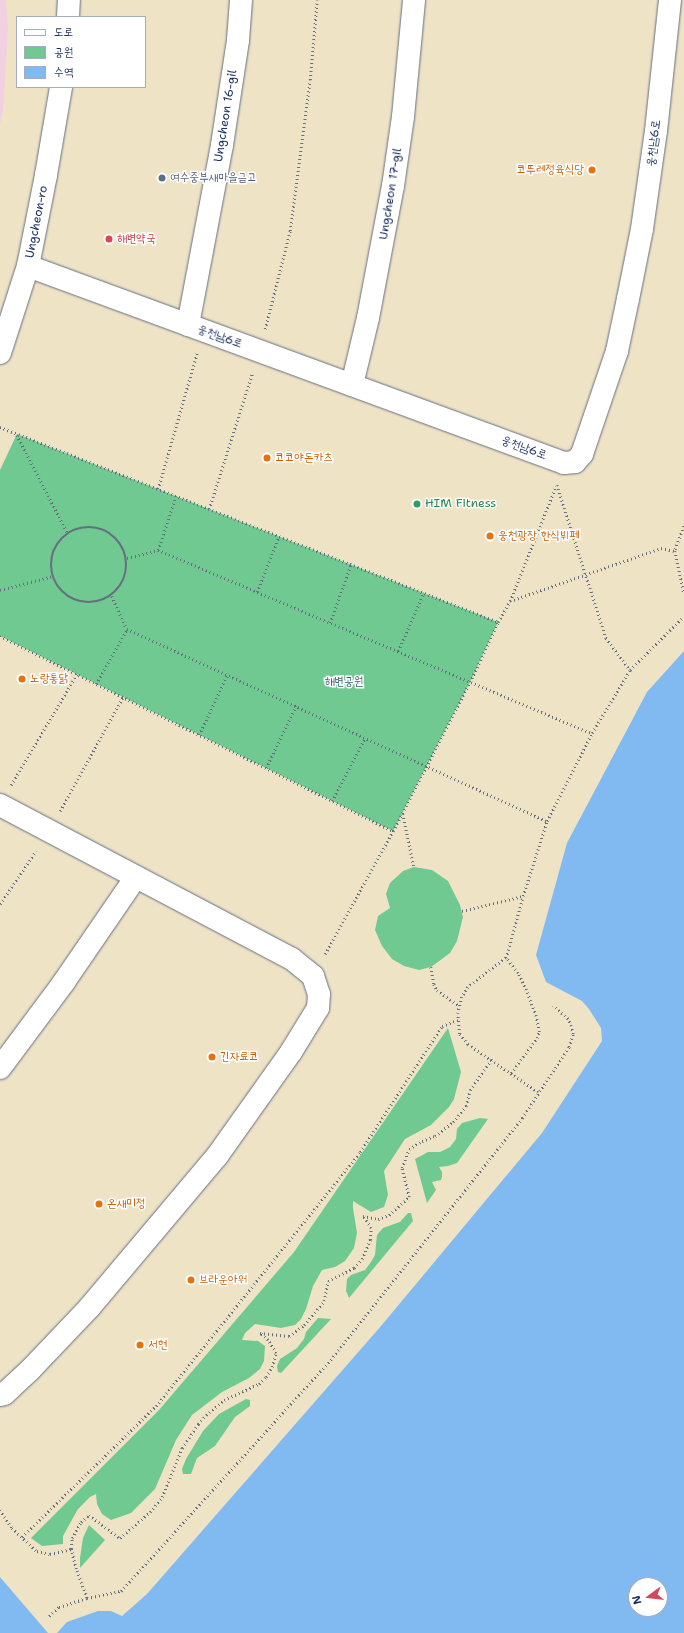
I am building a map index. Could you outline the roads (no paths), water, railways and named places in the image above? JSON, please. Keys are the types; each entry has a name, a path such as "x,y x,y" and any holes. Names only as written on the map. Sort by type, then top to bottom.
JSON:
{"street":[{"path":"68,16 69,0"},
{"name":"Ungcheon 16-gil","path":"196,328 238,40 241,0"},
{"name":"Ungcheon 17-gil","path":"352,385 368,318 393,186 404,102 414,0"},
{"name":"웅천남6로","path":"28,266 196,328 262,341 352,385 564,463 574,462 582,454 617,350 642,229 656,132 670,0"},
{"name":"Ungcheon-ro","path":"0,353 28,266 46,175 60,88"},
{"path":"0,1395 4,1394 30,1370 90,1307 217,1156 292,1052 318,1008 319,994 313,976 292,959 49,831 4,797"},
{"path":"0,1068 64,982 136,877"}],"water":[{"path":"684,651 684,1633 57,1633 67,1622 98,1611 111,1611 122,1616 147,1594 381,1326 542,1133 602,1041 601,1028 589,1009 582,1001 546,982 536,955 567,843 647,692"},
{"path":"0,1577 48,1633 0,1633"}],"place":[{"name":"코뚜레정육식당","path":"592,170"},
{"name":"여수중부새마을금고","path":"162,178"},
{"name":"해변약국","path":"109,239"},
{"name":"코코야돈카츠","path":"267,458"},
{"name":"HIM Fitness","path":"417,504"},
{"name":"웅천광장 한식뷔페","path":"490,536"},
{"name":"노랑통닭","path":"22,679"},
{"name":"긴자료코","path":"212,1057"},
{"name":"온새미정","path":"99,1204"},
{"name":"브라운아워","path":"191,1280"},
{"name":"서현","path":"140,1345"}],"park label":[{"name":"해변공원","path":"344,682"}]}
